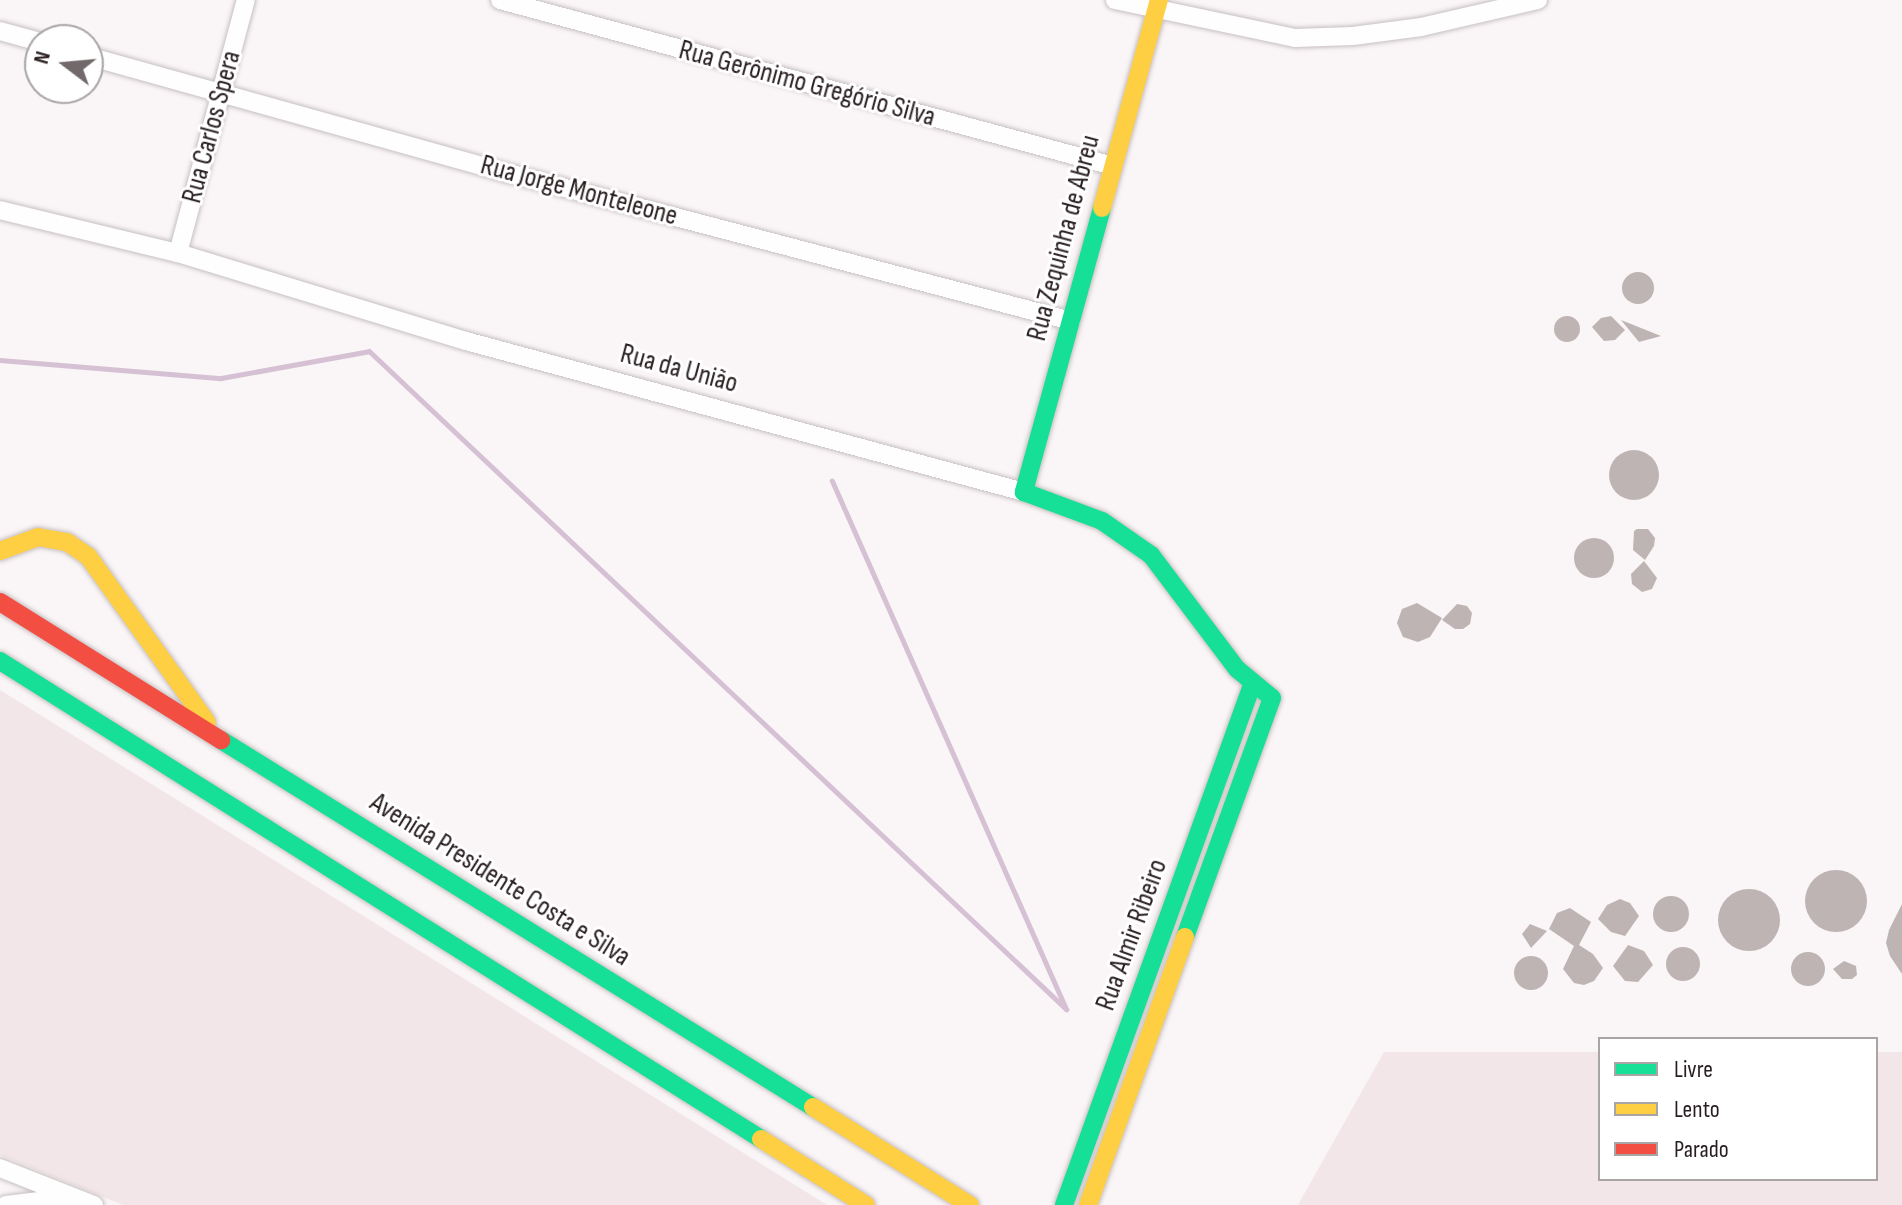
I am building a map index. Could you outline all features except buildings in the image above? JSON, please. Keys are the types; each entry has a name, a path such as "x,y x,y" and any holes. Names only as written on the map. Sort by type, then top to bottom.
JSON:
{"main road":[{"name":"Rua Zequinha de Abreu","path":"1024,492 1157,6"},
{"name":"Rua da União","path":"1024,492 1102,521 1151,555 1252,685 1272,698"},
{"path":"0,551 38,537 67,542 88,556 220,739"},
{"name":"Avenida Presidente Costa e Silva","path":"0,602 970,1205"},
{"path":"0,661 866,1205"},
{"name":"Rua Almir Ribeiro","path":"1064,1205 1252,685"},
{"name":"Rua Almir Ribeiro","path":"1088,1205 1272,698"}],"street":[{"name":"Rua Carlos Spera","path":"178,253 246,0"},
{"name":"Rua Gerônimo Gregório Silva","path":"500,0 1113,166"},
{"path":"1115,0 1157,6 1295,38 1421,27 1538,0"},
{"path":"0,31 24,38"},
{"name":"Rua Jorge Monteleone","path":"104,60 1071,321"},
{"name":"Rua da União","path":"0,210 178,253 466,341 1024,492"},
{"path":"1,1170 94,1205"},
{"path":"6,1205 74,1197"}],"shaded area":[{"path":"0,690 827,1205 123,1205 0,1155"},
{"path":"1384,1052 1598,1052 1598,1181 1878,1181 1878,1052 1902,1052 1902,1205 1298,1205"}],"waterway":[{"path":"0,360 221,378 369,351 1066,1009 832,481"}],"traffic: fast":[{"path":"1102,208 1024,492 1102,521 1151,555 1237,669 1272,698 1185,937"},
{"path":"0,661 761,1139"},
{"path":"1064,1205 1252,685"},
{"path":"221,740 813,1107"}],"traffic: slow":[{"path":"1102,208 1159,0"},
{"path":"0,551 38,537 67,542 88,556 207,722"},
{"path":"1088,1205 1185,937"},
{"path":"813,1107 970,1205"},
{"path":"761,1139 866,1205"}],"traffic: jam":[{"path":"0,602 221,740"}]}
